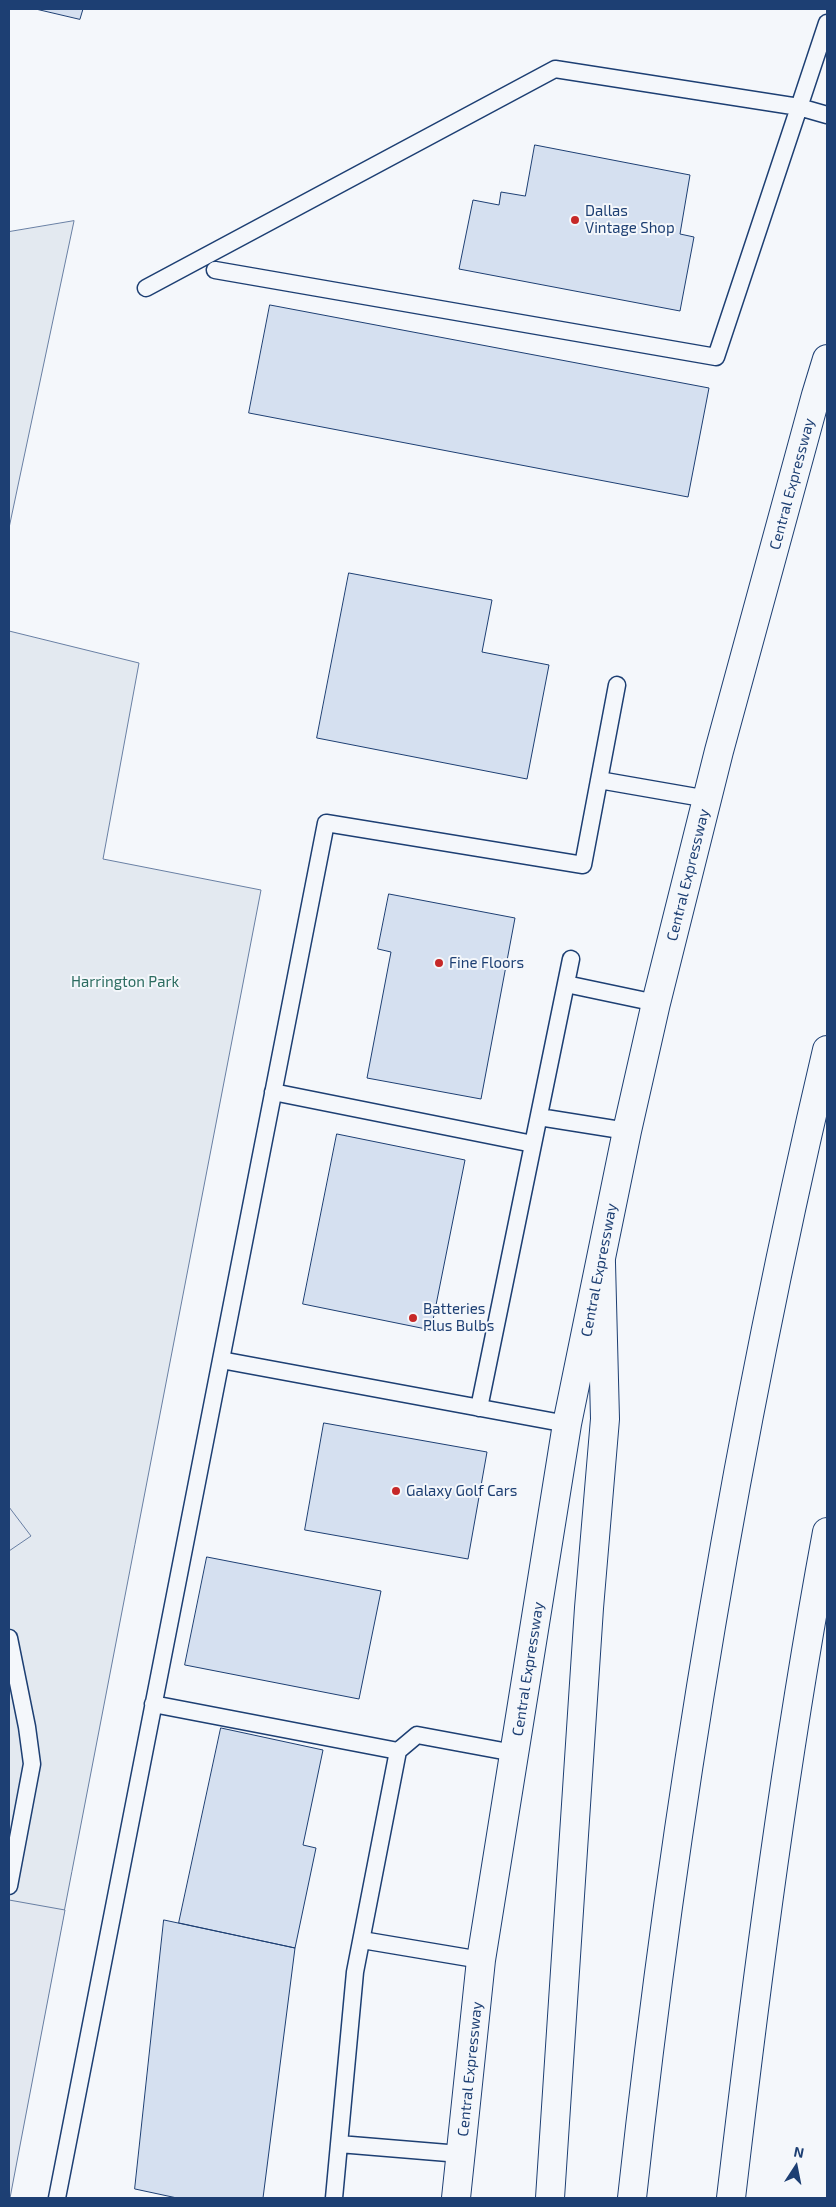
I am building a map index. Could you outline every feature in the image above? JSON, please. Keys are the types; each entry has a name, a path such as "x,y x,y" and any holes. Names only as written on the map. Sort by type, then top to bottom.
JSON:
{"main road":[{"name":"Central Expressway","path":"456,2198 481,1960 567,1424 627,1130 656,1002 708,799 827,359"},
{"path":"632,2198 672,1877 715,1600 763,1342 827,1050"},
{"path":"550,2198 589,1608 605,1419 600,1263"},
{"path":"731,2198 757,1977 786,1779 827,1532"}],"lane":[{"path":"215,270 716,357 827,23"},
{"path":"146,288 555,69 800,107 827,115"},
{"path":"61,2197 153,1704 326,823 583,865 617,685"},
{"path":"599,780 708,799"},
{"path":"479,1408 571,959"},
{"path":"566,984 656,1002"},
{"path":"273,1092 533,1144"},
{"path":"539,1117 627,1130"},
{"path":"221,1360 567,1424"},
{"path":"9,1638 27,1727 32,1764 14,1833 9,1886"},
{"path":"153,1704 398,1751"},
{"path":"334,2198 355,1972 398,1751 417,1735 514,1752"},
{"path":"362,1940 481,1960"},
{"path":"339,2144 460,2154"}],"green space":[{"path":"74,221 9,528 9,232"},
{"name":"Harrington Park","path":"9,631 139,663 103,859 261,890 9,2198"}],"shaded area":[{"path":"9,1507 31,1536 9,1551"},
{"path":"9,1900 65,1910 10,2198 9,2198"}],"building":[{"path":"36,9 83,9 80,19"},
{"name":"Dallas Vintage Shop","path":"535,145 690,175 680,234 694,237 680,311 459,269 473,200 499,205 501,192 525,196"},
{"path":"270,305 709,388 688,497 249,413"},
{"path":"349,573 492,600 482,652 549,665 527,779 317,738"},
{"path":"389,894 515,918 481,1099 367,1078 391,952 378,949"},
{"path":"337,1134 465,1160 431,1330 303,1304"},
{"name":"Galaxy Golf Cars","path":"324,1423 487,1452 468,1559 305,1530"},
{"path":"207,1557 381,1591 359,1699 185,1665"},
{"path":"221,1728 323,1750 303,1845 316,1848 295,1948 179,1923"},
{"path":"164,1920 295,1948 263,2198 177,2198 135,2189"}],"place":[{"name":"Dallas Vintage Shop","path":"575,220"},
{"name":"Fine Floors","path":"439,963"},
{"name":"Batteries Plus Bulbs","path":"413,1318"},
{"name":"Galaxy Golf Cars","path":"396,1491"}]}
